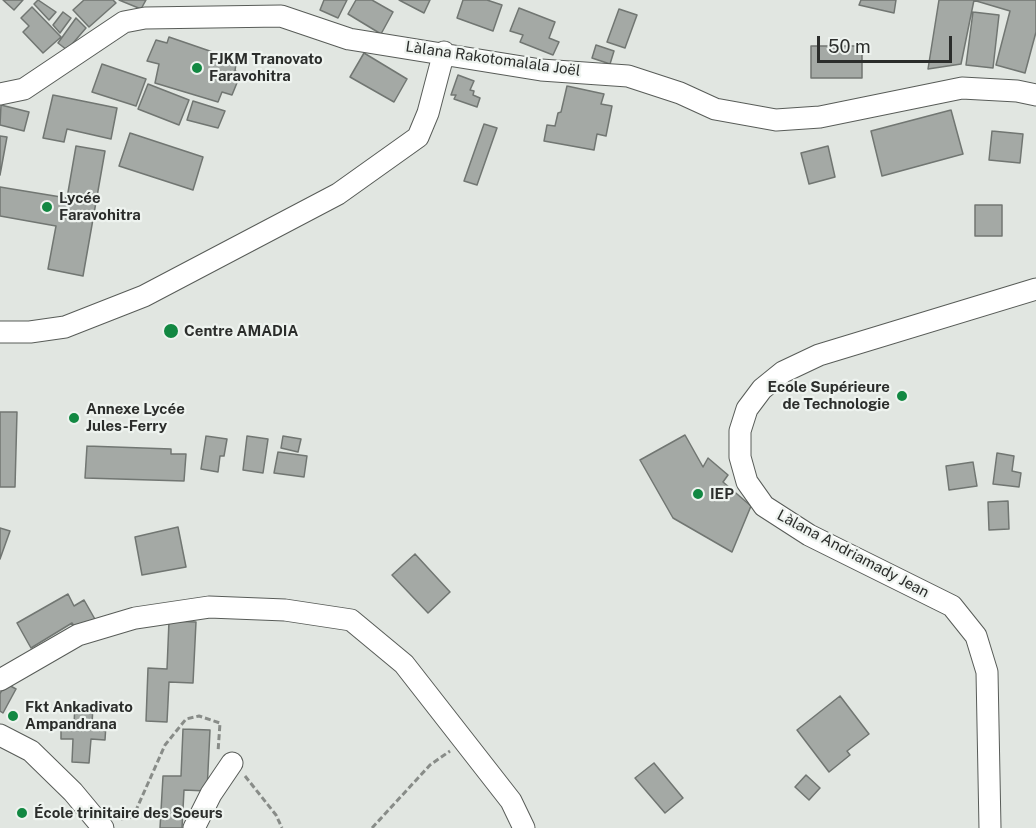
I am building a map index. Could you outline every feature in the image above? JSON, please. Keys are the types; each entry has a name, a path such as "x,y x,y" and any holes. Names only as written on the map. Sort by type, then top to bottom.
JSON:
{"street":[{"name":"Làlana Rakotomalala Joël","path":"0,94 24,88 124,22 145,18 281,16 349,39 444,52 541,70 628,76 680,93 715,109 776,120 820,117 962,88 1017,91 1036,95"},
{"path":"0,332 30,332 64,327 144,296 338,194 418,137 428,113 444,52"},
{"name":"Làlana Andriamady Jean","path":"990,828 987,672 976,636 952,606 809,535 764,506 747,482 740,457 740,430 747,409 762,389 783,372 819,354 1036,289"},
{"path":"0,680 78,635 135,618 208,607 285,610 351,620 404,664 511,801 524,828"},
{"path":"0,735 31,751 73,792 101,826"},
{"path":"194,828 211,794 232,763"}],"path":[{"path":"101,826 133,817 165,745 186,719 199,716 219,723 217,751 232,763 276,815 282,828"},
{"path":"372,828 430,765 464,741"}],"building":[{"path":"3,0 23,0 14,10"},
{"path":"38,0 56,12 49,20 34,4"},
{"path":"84,0 113,0 116,3 89,27 73,10"},
{"path":"119,0 146,0 141,9"},
{"path":"324,0 347,0 338,18 320,10"},
{"path":"356,0 372,0 393,12 381,34 348,14"},
{"path":"399,0 430,0 424,13"},
{"path":"463,0 487,0 502,5 493,31 457,18"},
{"path":"861,0 896,0 894,13 859,5"},
{"path":"939,0 974,0 961,64 928,69"},
{"path":"973,0 1036,0 1036,32 1025,73 996,65 1010,11"},
{"path":"32,7 61,37 43,53 23,32 29,26 21,18"},
{"path":"519,8 555,22 549,38 559,42 553,55 520,42 523,35 510,31"},
{"path":"619,9 637,15 625,48 607,42"},
{"path":"63,12 71,18 60,33 53,25"},
{"path":"973,12 999,15 993,68 966,65"},
{"path":"76,18 86,28 67,50 58,43"},
{"name":"FJKM Tranovato Faravohitra","path":"169,37 233,59 232,62 236,64 235,71 241,73 232,95 222,92 218,102 155,83 159,64 147,61 156,40 167,43"},
{"path":"596,45 614,51 610,64 592,58"},
{"path":"811,46 862,46 862,78 811,78"},
{"path":"364,53 407,79 394,102 350,77"},
{"path":"102,64 146,79 136,106 92,92"},
{"path":"458,75 474,81 470,90 474,91 473,95 480,98 477,107 454,99 456,95 451,95"},
{"path":"148,84 189,100 179,125 138,109"},
{"path":"567,86 604,94 601,104 612,106 606,136 597,134 594,150 544,141 547,125 555,126 558,113 561,112"},
{"path":"53,95 117,108 111,139 67,129 64,142 43,138"},
{"path":"193,101 225,111 218,128 187,120"},
{"path":"1,105 29,112 24,131 0,125"},
{"path":"951,110 963,154 882,176 871,131"},
{"path":"484,124 497,128 477,185 464,181"},
{"path":"992,131 1023,134 1020,163 989,160"},
{"path":"130,133 203,157 193,190 119,166"},
{"path":"0,136 7,137 0,175"},
{"name":"Lycée Faravohitra","path":"76,146 105,151 83,276 48,269 56,226 0,216 0,187 67,198"},
{"path":"828,146 835,177 809,184 801,153"},
{"path":"975,205 1002,205 1002,236 975,236"},
{"path":"0,412 17,412 15,487 0,487"},
{"name":"IEP","path":"685,435 703,467 708,458 728,475 723,482 751,506 732,552 673,518 640,460"},
{"path":"206,436 227,439 224,456 220,456 218,472 201,469"},
{"path":"247,436 268,439 263,473 243,470"},
{"path":"283,436 301,439 298,452 281,448"},
{"path":"87,446 171,449 171,454 186,454 184,481 85,478"},
{"path":"278,452 307,456 304,477 274,473"},
{"path":"997,453 1014,456 1012,471 1021,473 1019,487 993,484"},
{"path":"973,462 977,486 949,490 946,466"},
{"path":"1008,501 1009,529 989,530 988,502"},
{"path":"178,527 186,567 142,575 135,537"},
{"path":"0,528 10,531 0,559"},
{"path":"415,554 450,592 428,613 392,575"},
{"path":"68,594 74,606 84,600 96,621 77,631 72,623 31,648 17,623"},
{"path":"169,621 196,622 193,683 169,682 167,722 146,721 148,668 167,669"},
{"path":"5,683 16,689 3,713 0,711 0,694"},
{"path":"840,696 869,734 847,751 850,755 829,772 797,730"},
{"path":"75,705 93,706 92,724 106,724 105,740 91,739 89,763 72,762 73,739 61,739 61,723 74,724"},
{"path":"183,729 210,730 207,791 184,790 182,828 160,828 163,776 181,776"},
{"path":"654,763 683,798 665,813 635,778"},
{"path":"806,775 820,788 809,800 795,787"}],"place":[{"name":"FJKM Tranovato Faravohitra","path":"197,68"},
{"name":"Lycée Faravohitra","path":"47,207"},
{"name":"Centre AMADIA","path":"171,331"},
{"name":"Ecole Supérieure de Technologie","path":"902,396"},
{"name":"Annexe Lycée Jules-Ferry","path":"74,418"},
{"name":"IEP","path":"698,494"},
{"name":"Fkt Ankadivato Ampandrana","path":"13,716"},
{"name":"École trinitaire des Soeurs","path":"22,813"}]}
